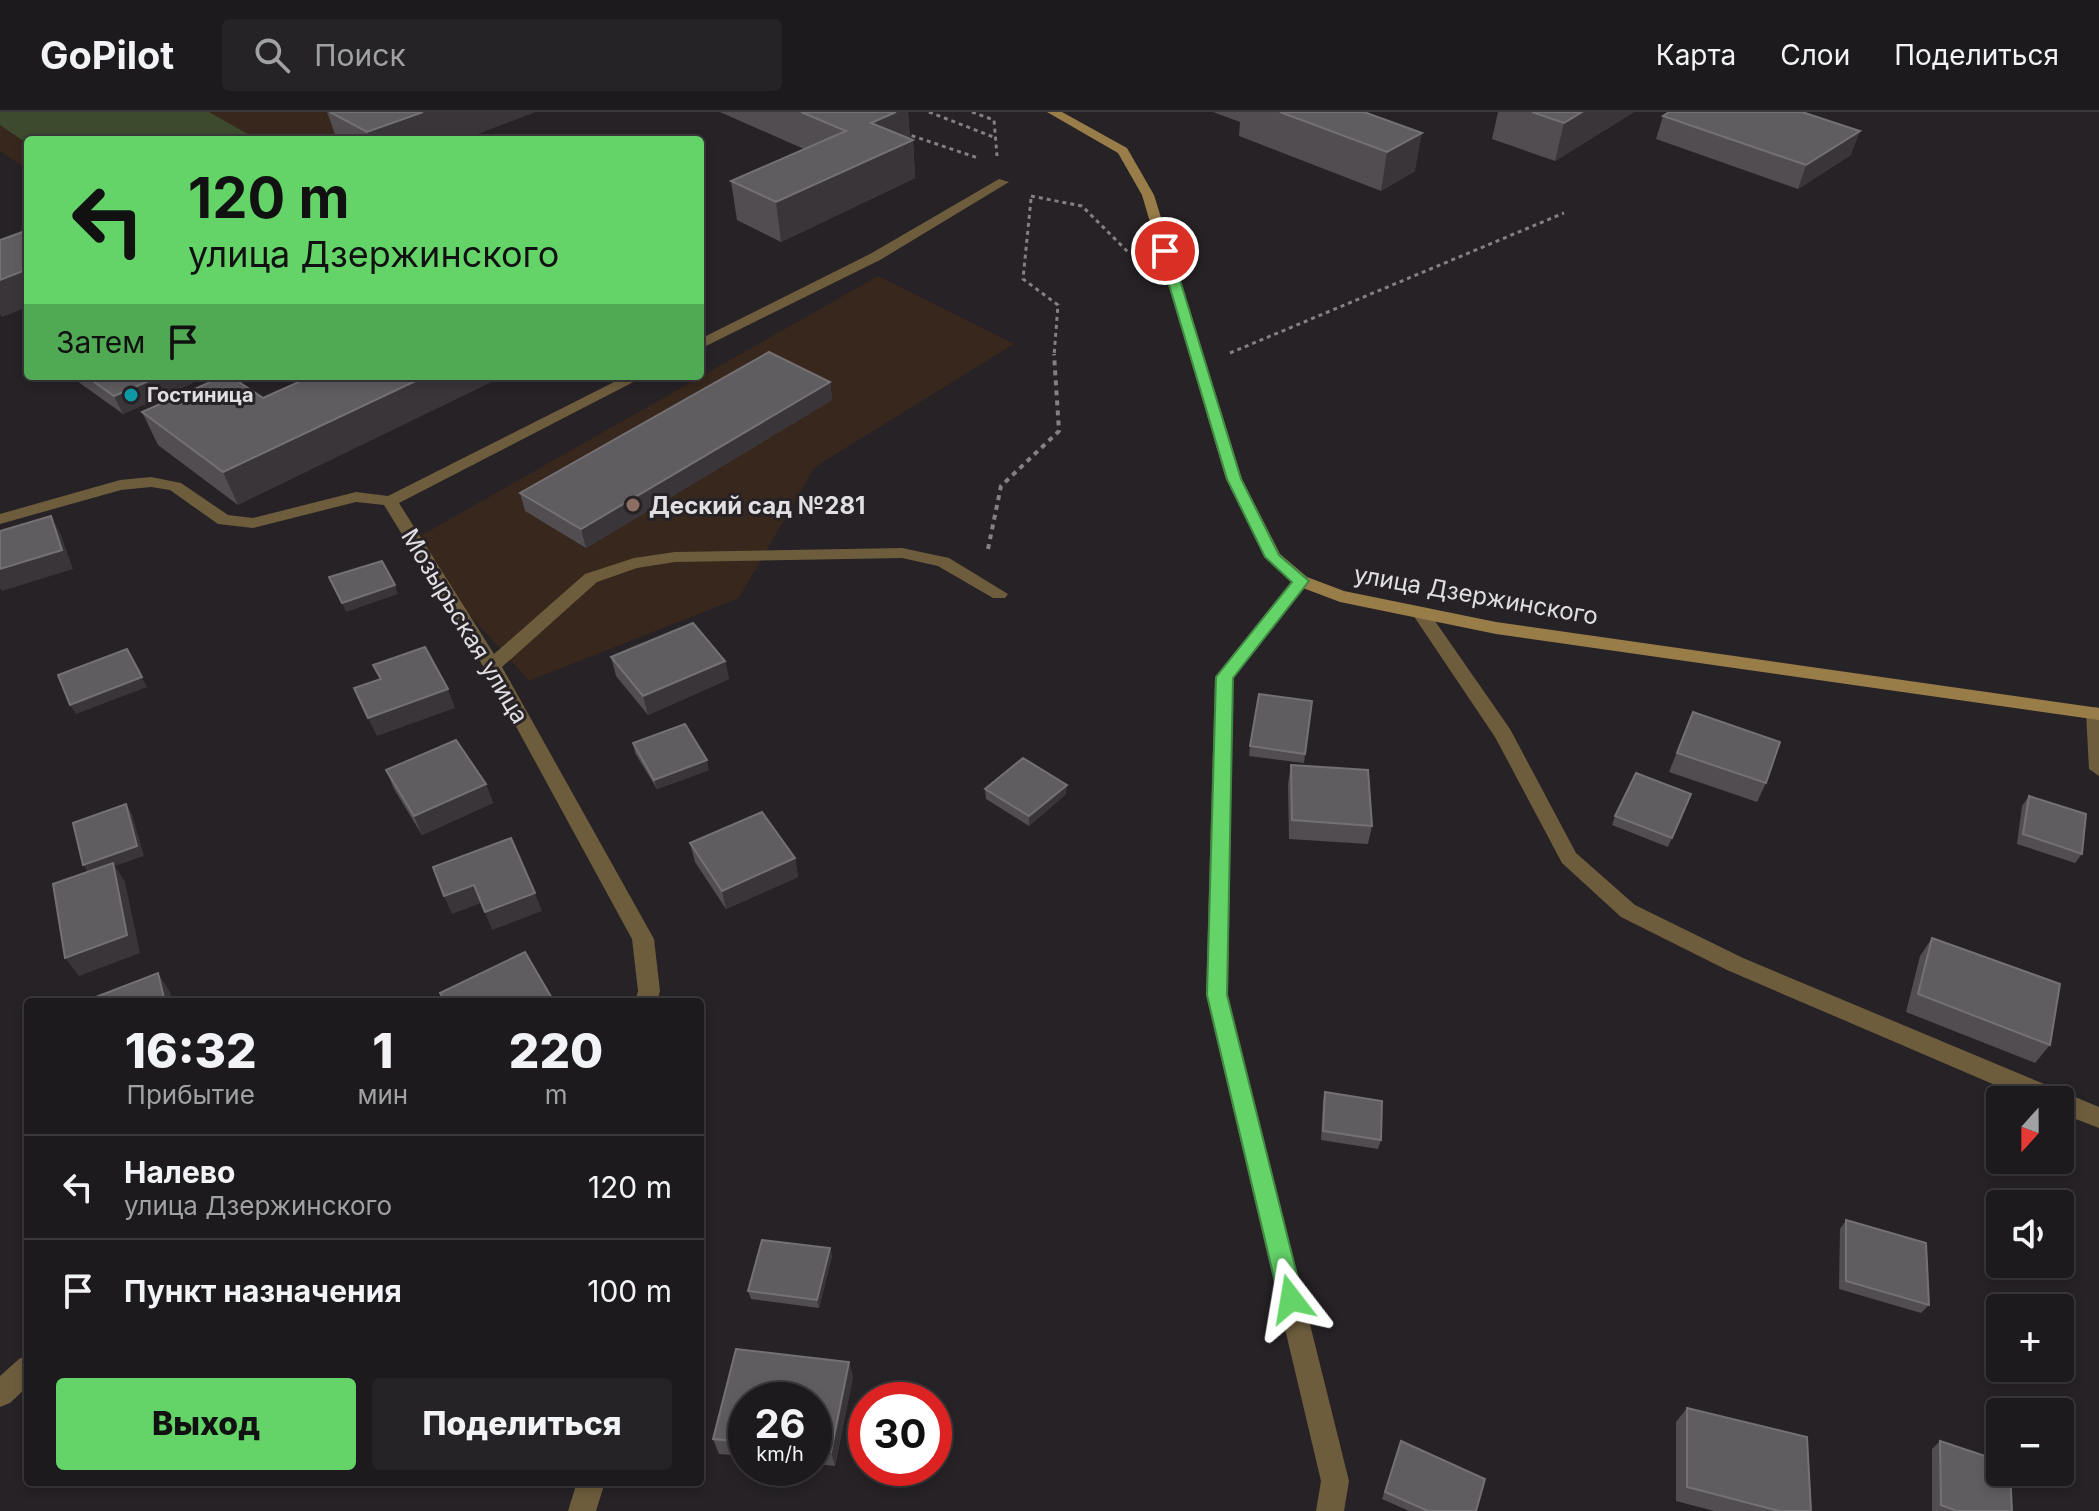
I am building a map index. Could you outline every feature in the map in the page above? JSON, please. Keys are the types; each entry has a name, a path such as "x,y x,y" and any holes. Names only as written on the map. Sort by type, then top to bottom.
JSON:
{"street":[{"name":"улица Дзержинского","path":"1053,112 1123,151 1148,195 1234,479 1273,557 1301,581 1340,596 1496,628 2097,713"},
{"path":"704,343 875,257 1003,182"},
{"name":"Мозырьская улица","path":"630,380 390,501 492,666 643,939 647,998"},
{"path":"0,519 120,485 151,482 175,486 224,520 253,523 356,497 390,501"},
{"path":"492,666 591,578 634,563 675,557 902,553 943,562 999,594"},
{"path":"1301,581 1224,677 1217,995 1335,1481 1330,1511"},
{"path":"1422,615 1503,734 1569,858 1628,911 1735,964 2023,1086"},
{"path":"2097,713 2099,769"},
{"path":"2074,1108 2099,1118"},
{"path":"0,1394 24,1372"},
{"path":"582,1511 590,1486"}],"path":[{"path":"929,112 996,138"},
{"path":"972,112 994,120 1003,182"},
{"path":"893,129 935,146 998,163"},
{"path":"979,582 995,527 1001,486 1059,431 1054,358 1058,305 1023,279 1031,196 1082,206 1182,308"},
{"path":"1199,365 1564,213"}],"shaded area":[{"path":"0,112 398,112 331,136 24,136 24,167 0,151"},
{"name":"Деский сад №281","path":"878,276 1014,344 815,467 739,598 529,681 406,544 695,380 704,380 704,375"}],"green space":[{"path":"0,112 209,112 251,136 24,136 24,141 0,125"}],"building":[{"path":"330,112 423,112 367,132"},
{"path":"801,112 896,112 871,123 913,140 776,202 731,181 846,131"},
{"path":"1280,112 1364,112 1422,133 1387,152"},
{"path":"1532,112 1582,112 1564,123"},
{"path":"1669,112 1802,112 1860,131 1806,165 1663,116"},
{"path":"24,231 24,271 0,280 0,240"},
{"path":"769,352 830,382 581,529 520,493"},
{"path":"92,380 151,380 114,396"},
{"path":"215,380 236,380 263,398 303,380 418,380 223,472 142,412"},
{"path":"51,516 62,550 0,569 0,531"},
{"path":"382,561 395,585 342,603 329,577"},
{"path":"693,623 725,661 643,696 611,657"},
{"path":"425,647 448,689 368,718 354,688 381,679 373,665"},
{"path":"127,649 142,677 70,705 58,675"},
{"path":"1259,694 1312,701 1305,754 1250,746"},
{"path":"1693,712 1780,742 1766,783 1677,753"},
{"path":"685,724 707,760 654,780 633,743"},
{"path":"456,740 486,784 414,816 386,770"},
{"path":"1023,758 1067,785 1029,816 985,789"},
{"path":"1291,765 1368,770 1372,826 1292,820"},
{"path":"1636,773 1691,794 1672,838 1615,816"},
{"path":"2029,796 2086,814 2082,854 2023,834"},
{"path":"126,804 137,846 83,865 73,823"},
{"path":"762,812 795,858 722,891 690,843"},
{"path":"511,838 535,893 485,912 474,885 444,896 433,867"},
{"path":"113,863 127,935 65,958 53,884"},
{"path":"1932,938 2060,984 2050,1045 1918,994"},
{"path":"525,952 552,998 443,998 440,993"},
{"path":"158,973 164,998 93,998"},
{"path":"1325,1092 1382,1101 1381,1140 1323,1131"},
{"path":"1846,1220 1926,1243 1929,1305 1846,1281"},
{"path":"762,1240 830,1248 817,1300 748,1291"},
{"path":"736,1349 849,1362 832,1447 832,1382 728,1382 728,1440 713,1439"},
{"path":"1687,1408 1807,1437 1811,1511 1779,1511 1687,1487"},
{"path":"1401,1441 1485,1479 1476,1511 1428,1511 1385,1492"},
{"path":"1940,1441 1986,1456 1986,1486 2011,1486 2012,1511 1957,1511 1941,1505"}],"place":[{"name":"Гостиница","path":"131,395"},
{"name":"Деский сад №281","path":"633,505"}],"route":[{"path":"1165,251 1234,479 1273,557 1301,581 1224,677 1217,995 1291,1299"}]}
